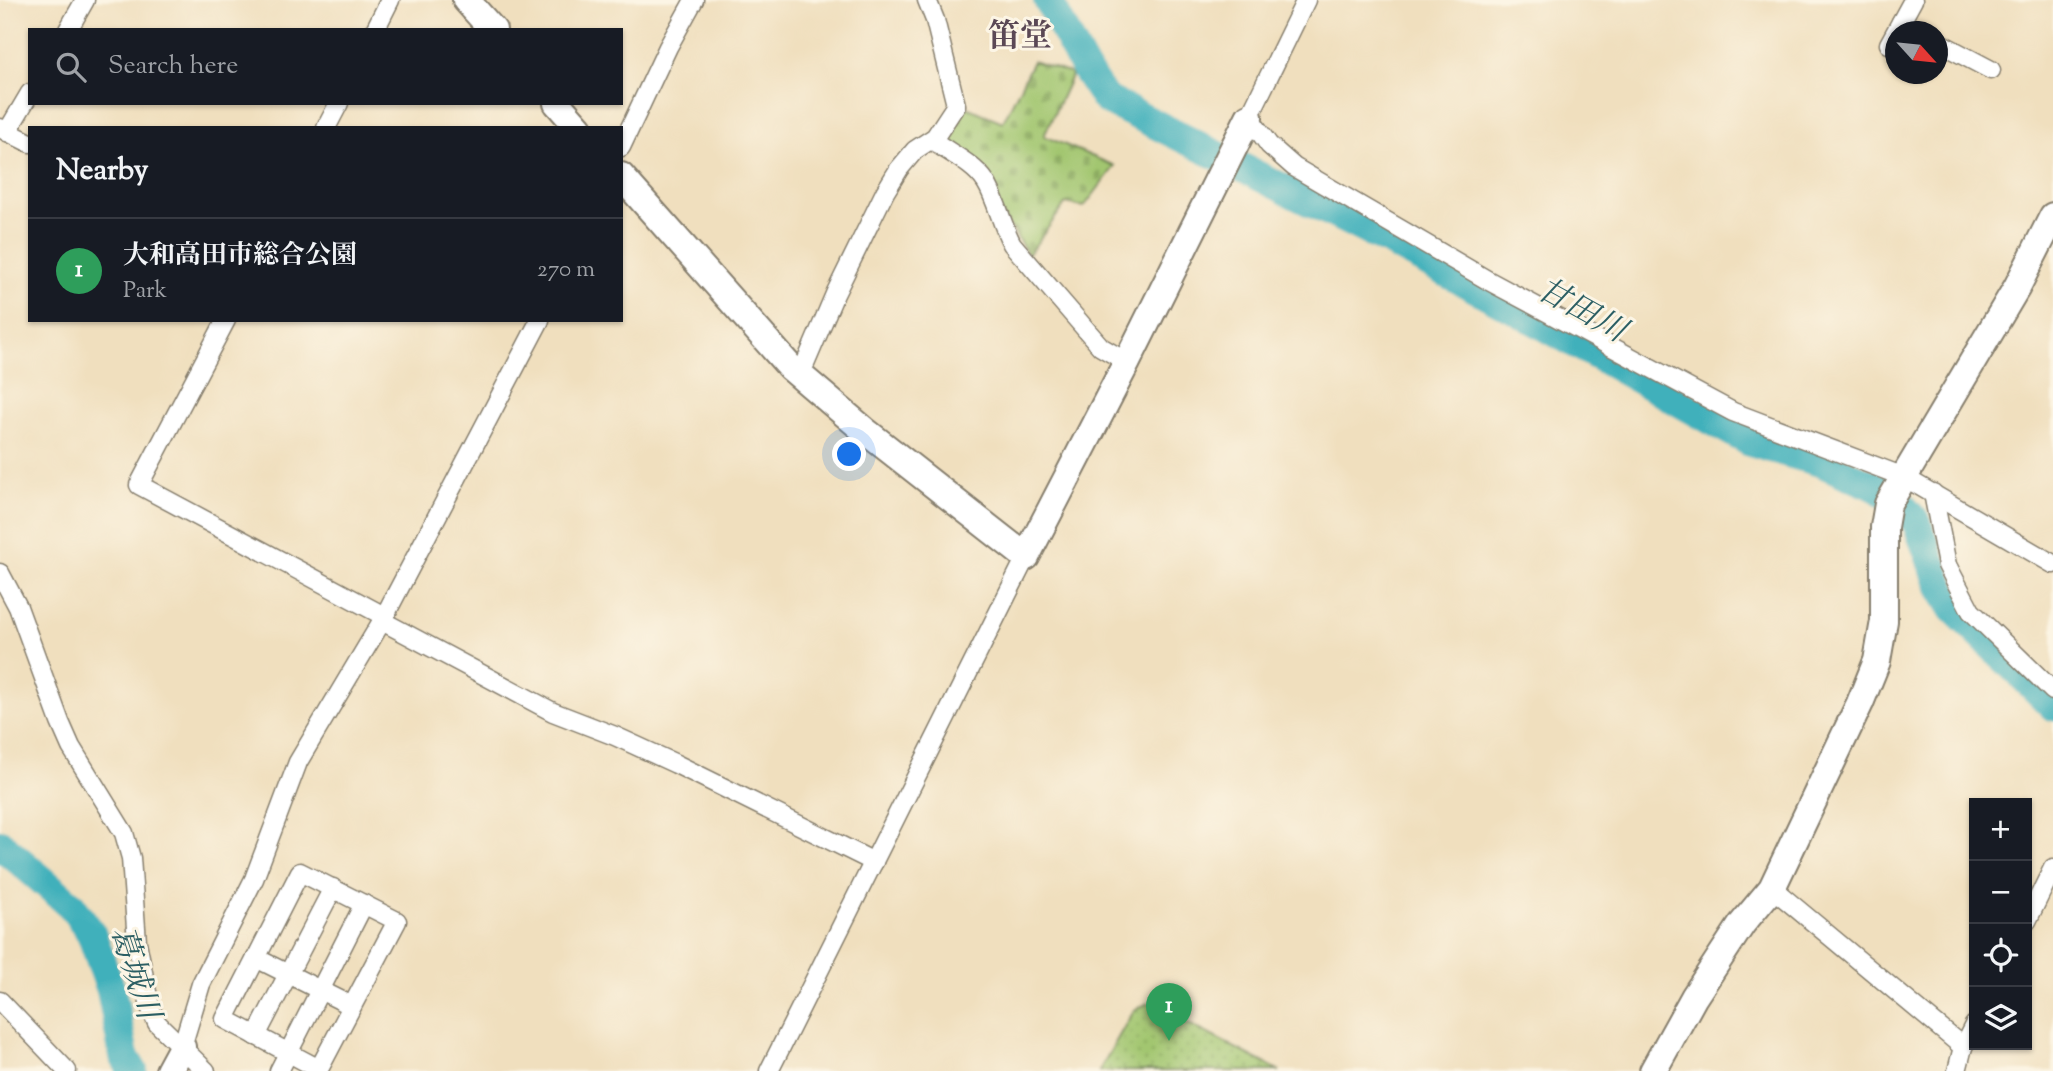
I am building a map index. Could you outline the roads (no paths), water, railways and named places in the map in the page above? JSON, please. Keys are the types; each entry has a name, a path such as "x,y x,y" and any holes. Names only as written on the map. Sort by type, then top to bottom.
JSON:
{"street":[{"path":"69,28 85,0"},
{"path":"376,28 390,0"},
{"path":"466,0 490,28"},
{"path":"623,143 668,47 694,0"},
{"path":"800,376 835,294 885,192 915,150 935,137 956,105 938,29 927,0"},
{"path":"769,1071 1026,556 1127,362 1306,0"},
{"path":"1901,21 1913,0"},
{"path":"1948,48 1991,70"},
{"path":"28,96 4,130 28,142"},
{"path":"327,126 338,105"},
{"path":"559,105 577,126"},
{"path":"1249,117 1269,145 1294,167 1489,281 1733,412 1898,488 1933,493 2053,564"},
{"path":"932,139 986,182 1002,226 1012,244 1101,347 1127,362"},
{"path":"623,178 800,376 864,430 1026,556"},
{"path":"1653,1071 1694,997 1742,924 1772,888 1860,703 1877,661 1884,621 1884,527 1898,488 2010,299 2053,216"},
{"path":"225,322 139,485 553,712 676,764 874,862"},
{"path":"175,1059 201,984 254,879 298,762 383,618 539,322"},
{"path":"1933,493 1947,565 1971,611 2053,691"},
{"path":"0,573 18,607 71,747 124,833 131,858 137,942 150,1007 175,1059 206,1071"},
{"path":"2032,910 2053,868"},
{"path":"300,872 333,888 397,921 319,1069 225,1019 300,872"},
{"path":"256,1036 333,888"},
{"path":"1772,888 1964,1047"},
{"path":"279,1071 364,904"},
{"path":"256,958 352,1006"},
{"path":"0,1001 67,1071"},
{"path":"1957,1071 1969,1036"}],"waterway":[{"name":"甘田川","path":"1048,0 1085,69 1105,99 1388,241 1750,442 1820,462 1878,488 1901,505 1917,523 1942,589 1954,609 2053,706"},
{"name":"葛城川","path":"0,844 71,905 91,933 111,990 124,1056 133,1071"}],"place":[{"name":"大和高田市総合公園","path":"1169,1041"}],"district":[{"name":"笛堂","path":"1020,35"}]}
